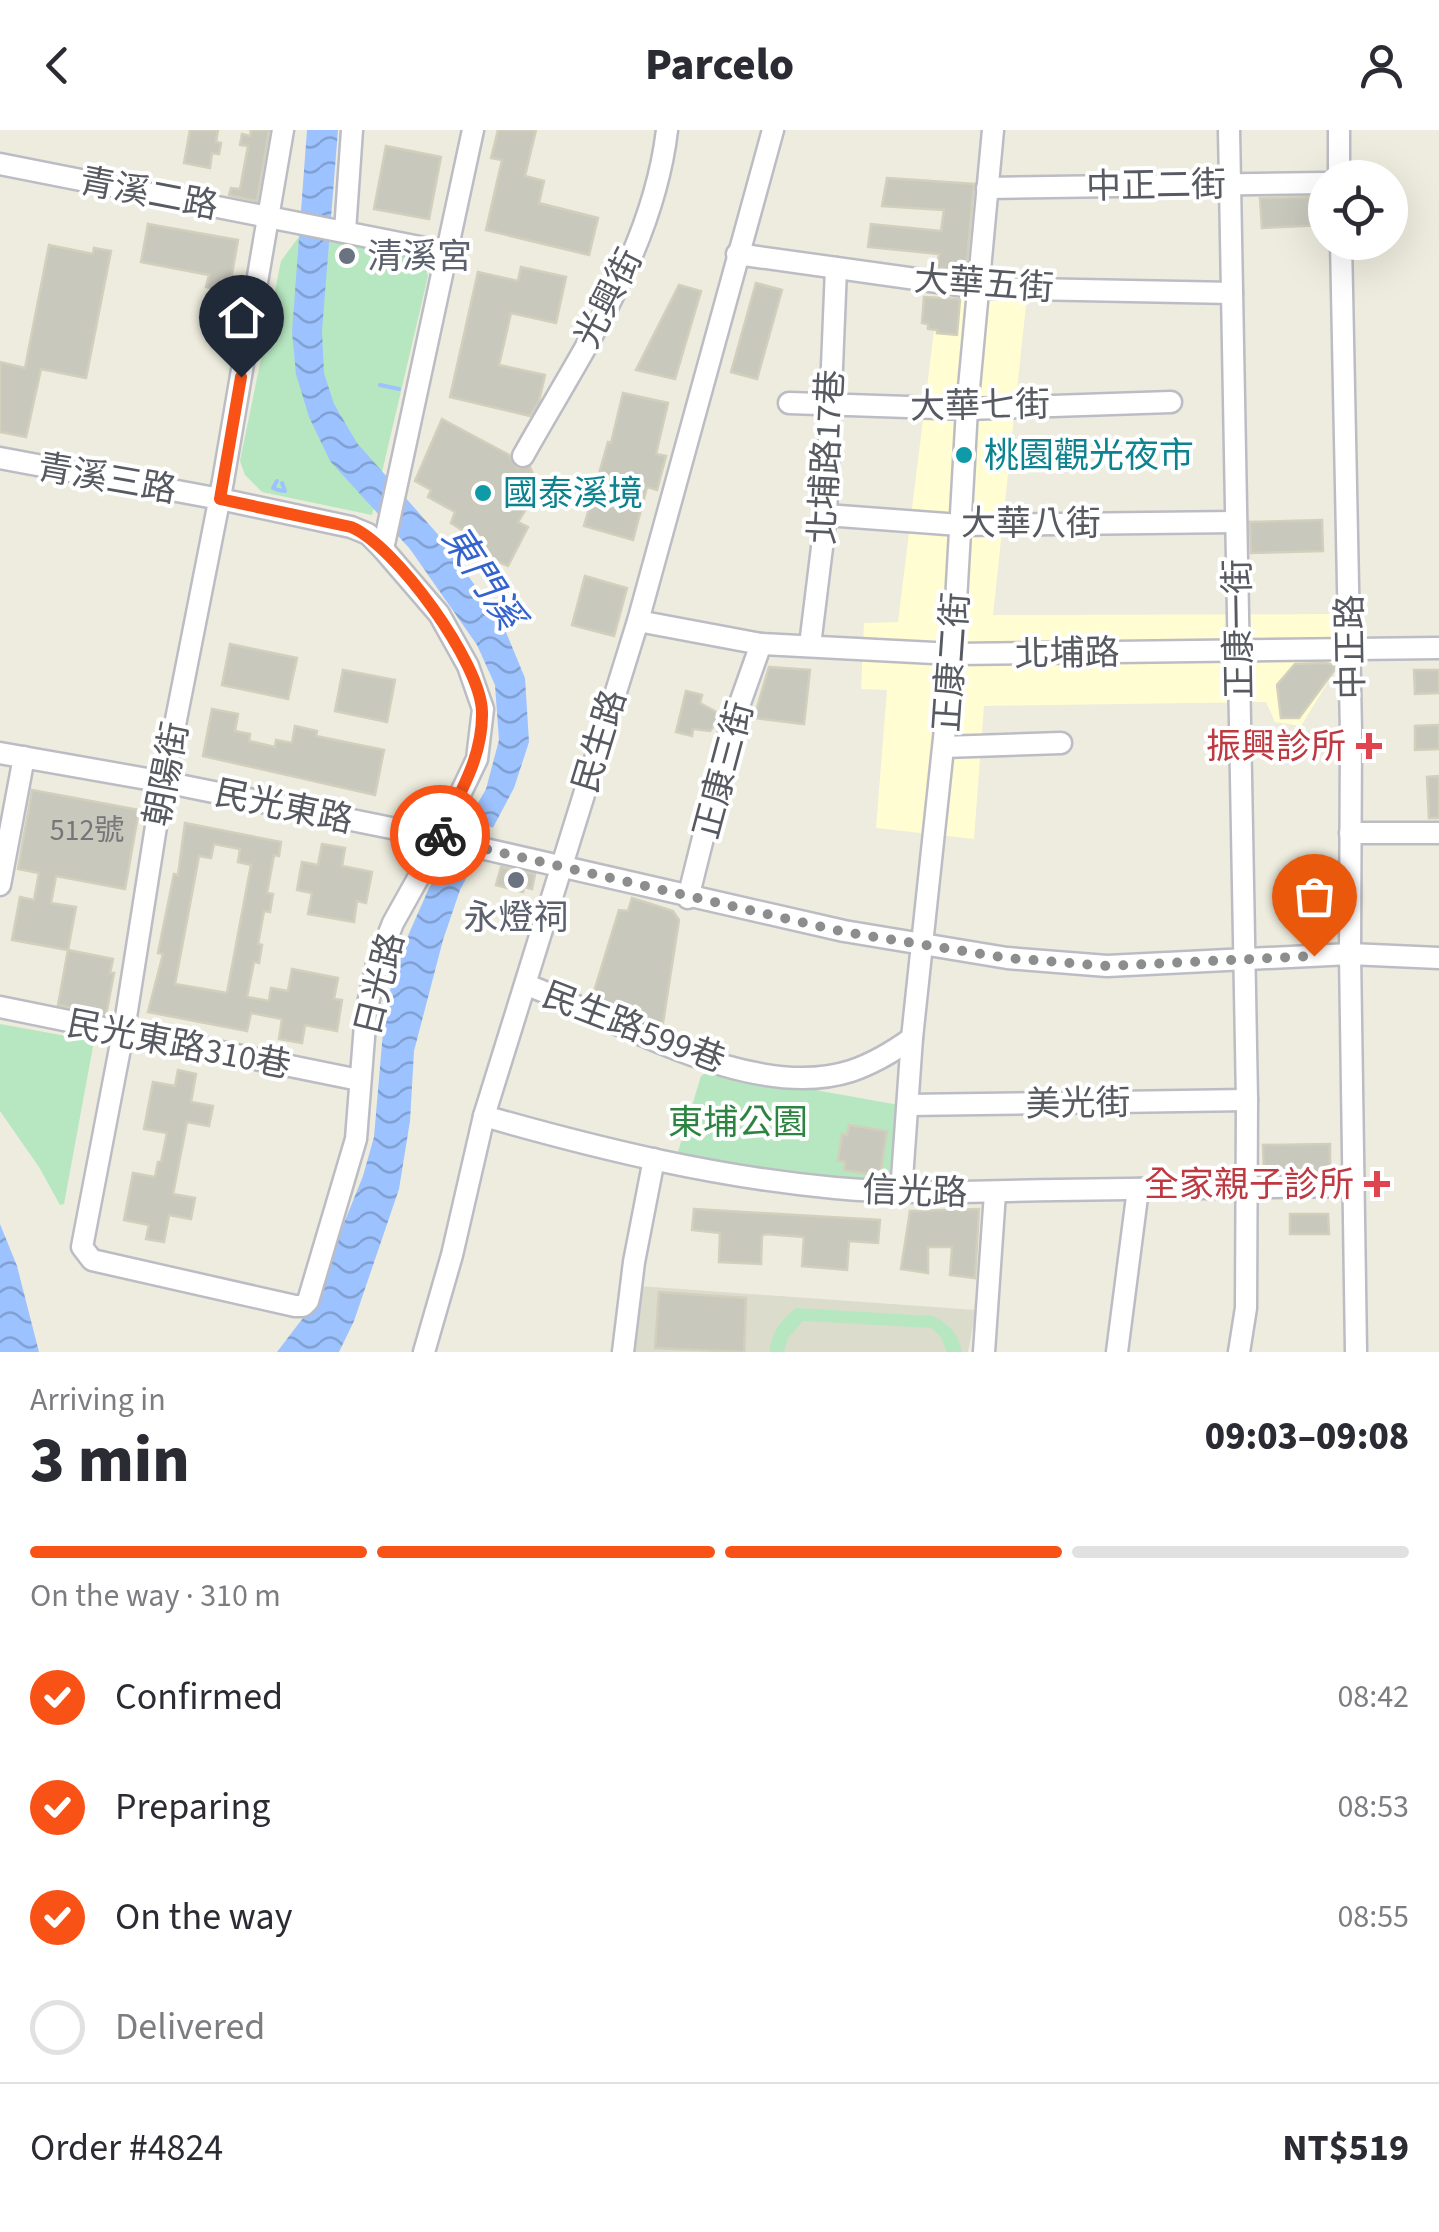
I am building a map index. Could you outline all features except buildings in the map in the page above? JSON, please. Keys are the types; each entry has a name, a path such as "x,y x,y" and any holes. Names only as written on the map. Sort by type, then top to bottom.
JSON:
{"street":[{"name":"朝陽街","path":"246,1294 92,1260 82,1247 284,130"},
{"path":"352,130 337,230 444,252"},
{"path":"383,549 473,130"},
{"name":"光興街","path":"523,456 621,281 644,224 663,160 667,130"},
{"name":"民生路","path":"424,1352 452,1255 484,1116 638,621 774,130"},
{"name":"正康二街","path":"901,1192 921,944 944,747 966,409 993,130"},
{"name":"正康一街","path":"1228,130 1248,1100 1246,1308 1240,1352"},
{"path":"1339,130 1340,160"},
{"name":"青溪二路","path":"0,164 337,230"},
{"name":"中正二街","path":"987,188 1308,183"},
{"name":"大華五街","path":"737,254 980,288 1232,293"},
{"name":"中正路","path":"1341,260 1350,651 1356,1352"},
{"name":"北埔路17巷","path":"810,646 826,514 836,268"},
{"name":"大華七街","path":"789,403 966,409 1171,402"},
{"name":"青溪三路","path":"0,458 351,527 368,534 383,549"},
{"name":"大華八街","path":"826,514 960,524 1236,522"},
{"name":"日光路","path":"246,1294 295,1306 308,1301 356,1140 366,1012 380,952 444,839 477,760 483,710 468,666 438,614 383,549"},
{"name":"北埔路","path":"638,621 761,644 952,654 1439,648"},
{"name":"正康三街","path":"688,898 729,734 761,644"},
{"path":"944,747 1061,744"},
{"name":"民光東路","path":"0,752 164,782 562,866"},
{"path":"0,885 24,757"},
{"path":"1350,834 1439,834"},
{"path":"562,866 844,932 1007,958 1107,966 1350,954 1439,958"},
{"name":"民生路599巷","path":"527,984 694,1057 805,1078 851,1071 912,1038"},
{"name":"民光東路310巷","path":"0,1008 359,1080"},
{"name":"美光街","path":"908,1105 1248,1100"},
{"name":"信光路","path":"484,1116 610,1151 754,1179 901,1192 1353,1186"},
{"path":"622,1352 654,1160"},
{"path":"1118,1352 1138,1189"},
{"path":"984,1352 995,1192"}],"shaded area":[{"name":"桃園觀光夜市","path":"939,290 1027,296 993,615 1336,614 1341,661 1301,726 1275,722 1266,702 984,706 974,839 876,828 887,690 861,689 864,623 898,622"},
{"path":"639,1286 976,1310 968,1352 630,1352"}],"green space":[{"path":"298,238 330,240 423,258 428,276 372,515 262,492 245,475 240,461 281,261"},
{"path":"0,1024 94,1041 64,1204 60,1205 0,1111"},
{"name":"東埔公園","path":"709,1071 899,1105 891,1176 877,1182 812,1177 677,1155 701,1076"},
{"path":"796,1308 933,1316 952,1330 962,1352 947,1352 941,1337 931,1328 803,1321 788,1338 784,1352 770,1352 778,1327"}],"water":[{"path":"307,130 338,130 322,331 324,373 334,404 357,443 442,539 503,625 525,678 529,742 514,788 460,890 443,940 414,1051 410,1121 399,1189 354,1321 339,1352 277,1352 309,1310 363,1176 374,1137 384,1020 396,963 429,888 486,789 499,740 495,685 477,645 410,549 330,461 309,417 296,374 292,332"},
{"path":"0,1224 17,1266 39,1352 0,1352"}],"pier":[{"path":"463,819 498,829 478,865 440,860"}],"waterway":[{"path":"380,385 399,389"},
{"path":"277,481 273,488 278,490"},
{"path":"278,490 285,491 282,483"}],"way so far":[{"path":"440,835 438,838 844,932 1007,958 1107,966 1314,956"}],"place":[{"name":"清溪宮","path":"347,256"},
{"name":"桃園觀光夜市","path":"964,455"},
{"name":"國泰溪境","path":"483,493"},
{"name":"振興診所","path":"1369,746"},
{"name":"永燈祠","path":"516,880"},
{"name":"全家親子診所","path":"1377,1184"}],"route":[{"path":"241,377 220,499 368,534 438,614 468,666 483,710 477,760 440,835"}],"water label":[{"name":"東門溪","path":"483,577"}]}
